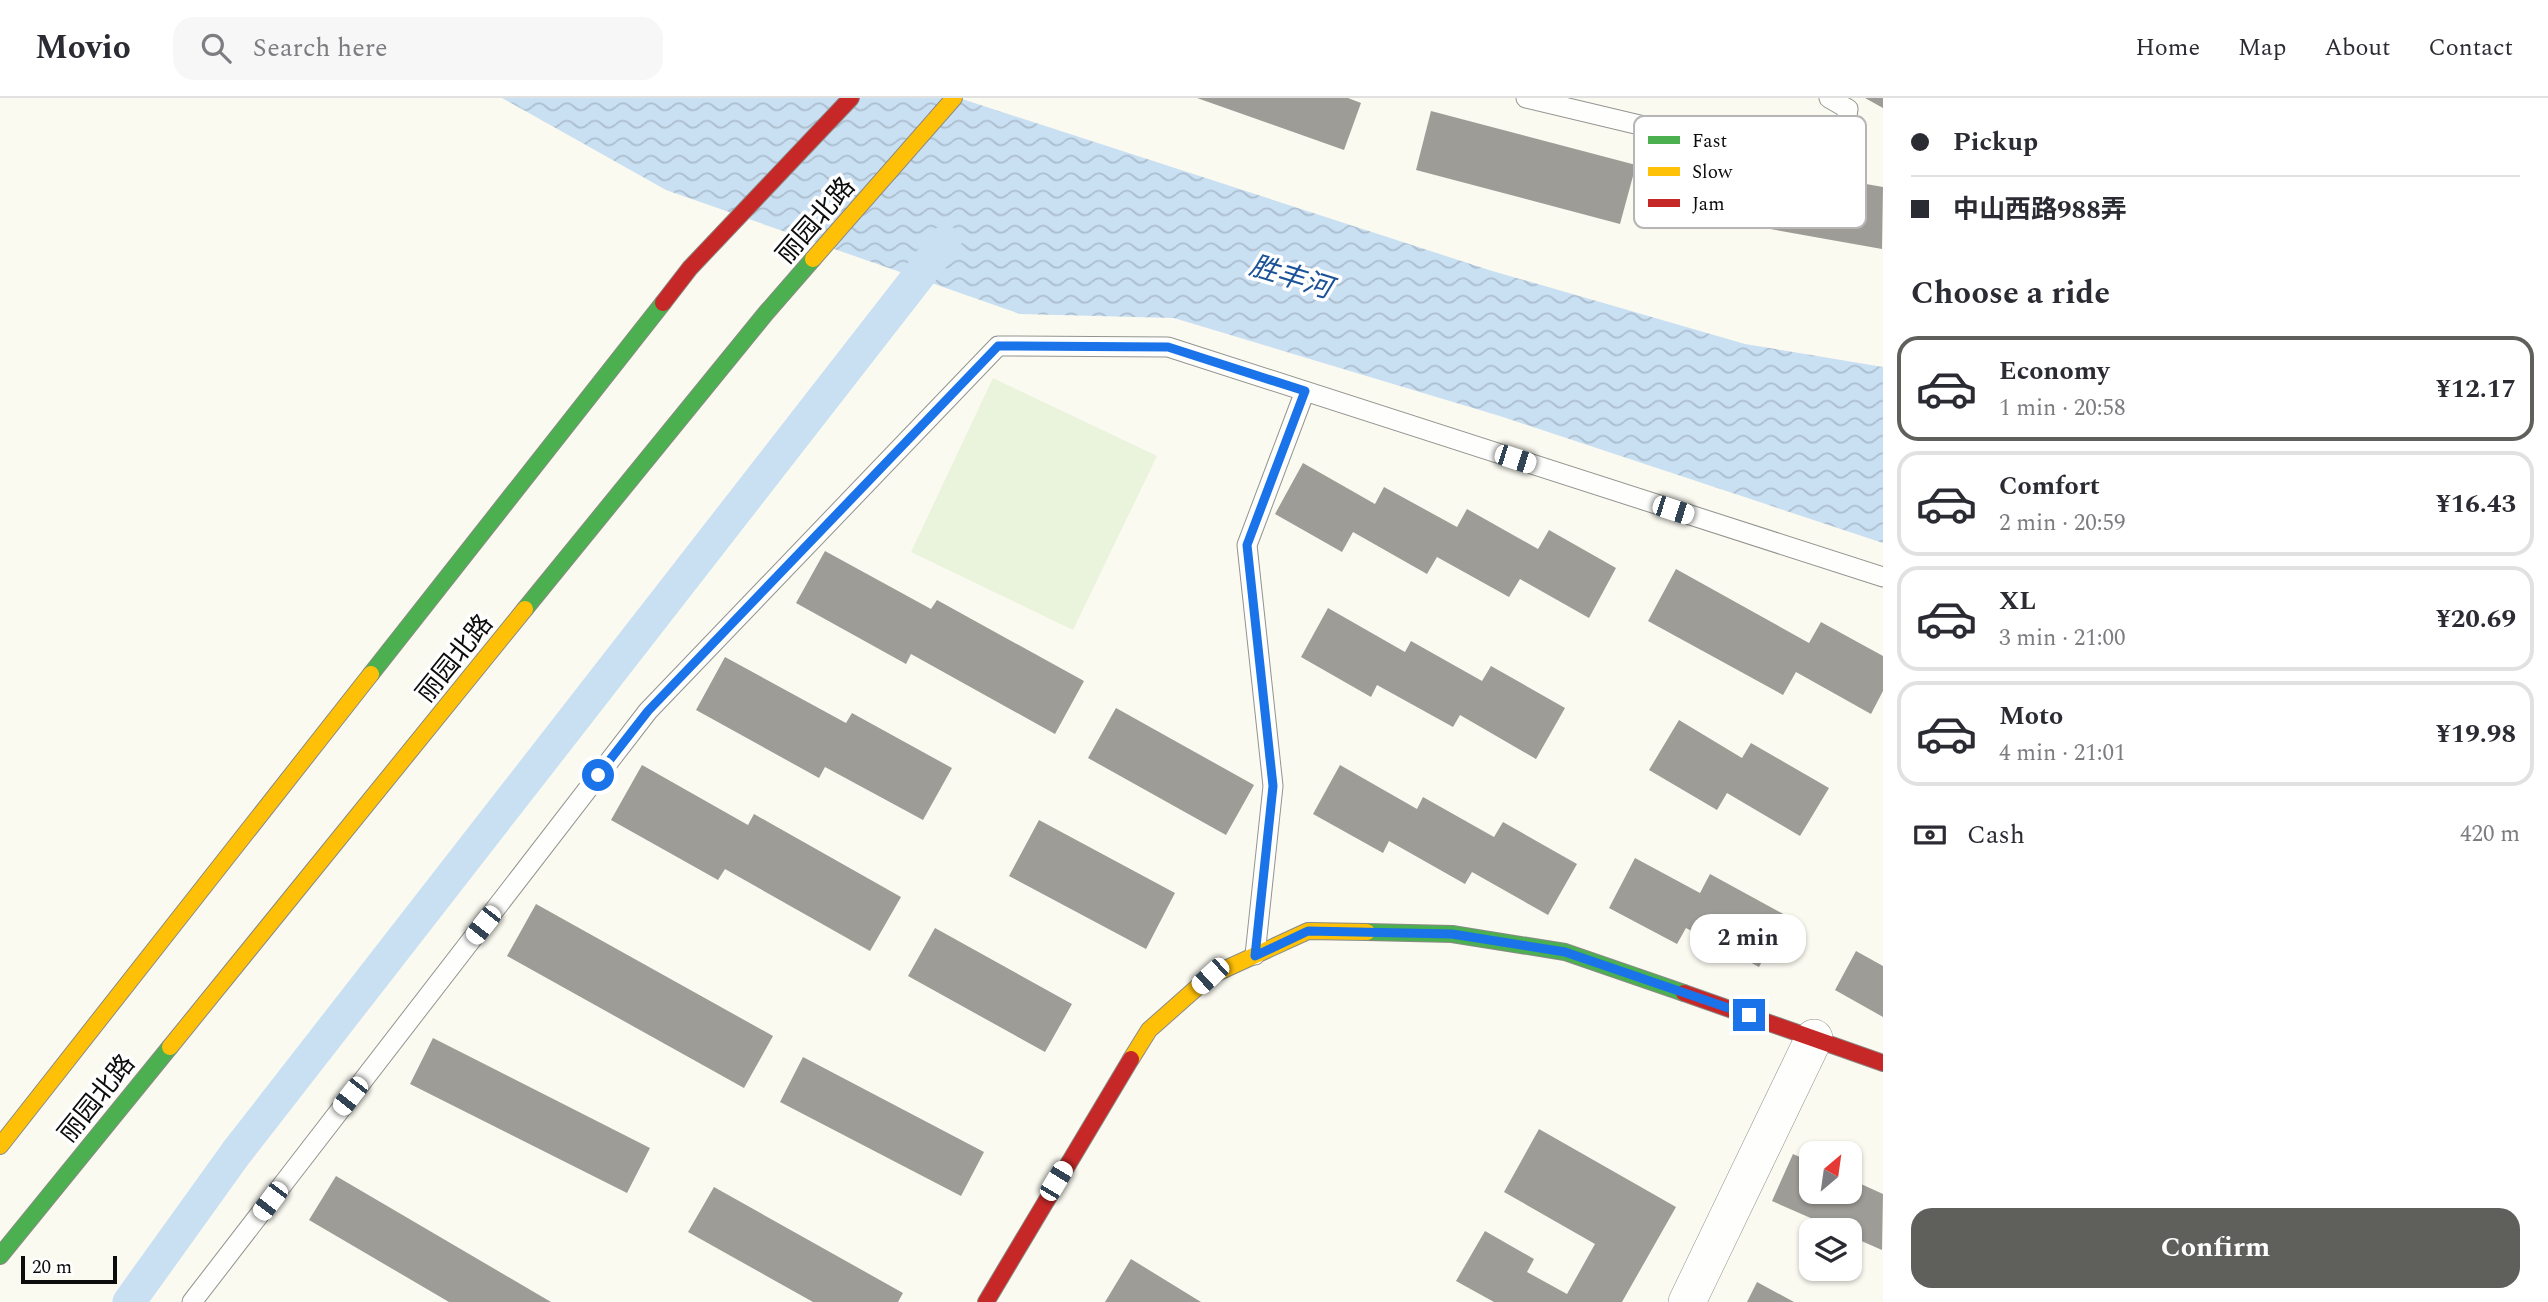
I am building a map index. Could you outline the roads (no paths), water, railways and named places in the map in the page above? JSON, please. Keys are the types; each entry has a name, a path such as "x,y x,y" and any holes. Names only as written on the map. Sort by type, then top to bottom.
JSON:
{"main road":[{"name":"丽园北路","path":"0,1146 690,268 851,98"},
{"name":"丽园北路","path":"0,1256 766,313 954,98"},
{"path":"986,1302 1096,1114 1149,1030 1210,976 1308,931 1452,934 1565,952 1883,1063"}],"street":[{"path":"1687,1302 1814,1038"}],"lane":[{"path":"1526,98 1634,124"},
{"path":"1829,98 1848,109 1847,116"},
{"path":"192,1302 648,711 998,346 1168,347 1883,578"},
{"path":"1255,956 1273,786 1247,545 1305,391"}],"water":[{"name":"胜丰河","path":"502,98 959,98 1489,270 1745,344 1883,367 1883,543 1503,417 1174,318 1020,314 666,190"}],"waterway":[{"path":"129,1302 236,1153 945,242"}]}
